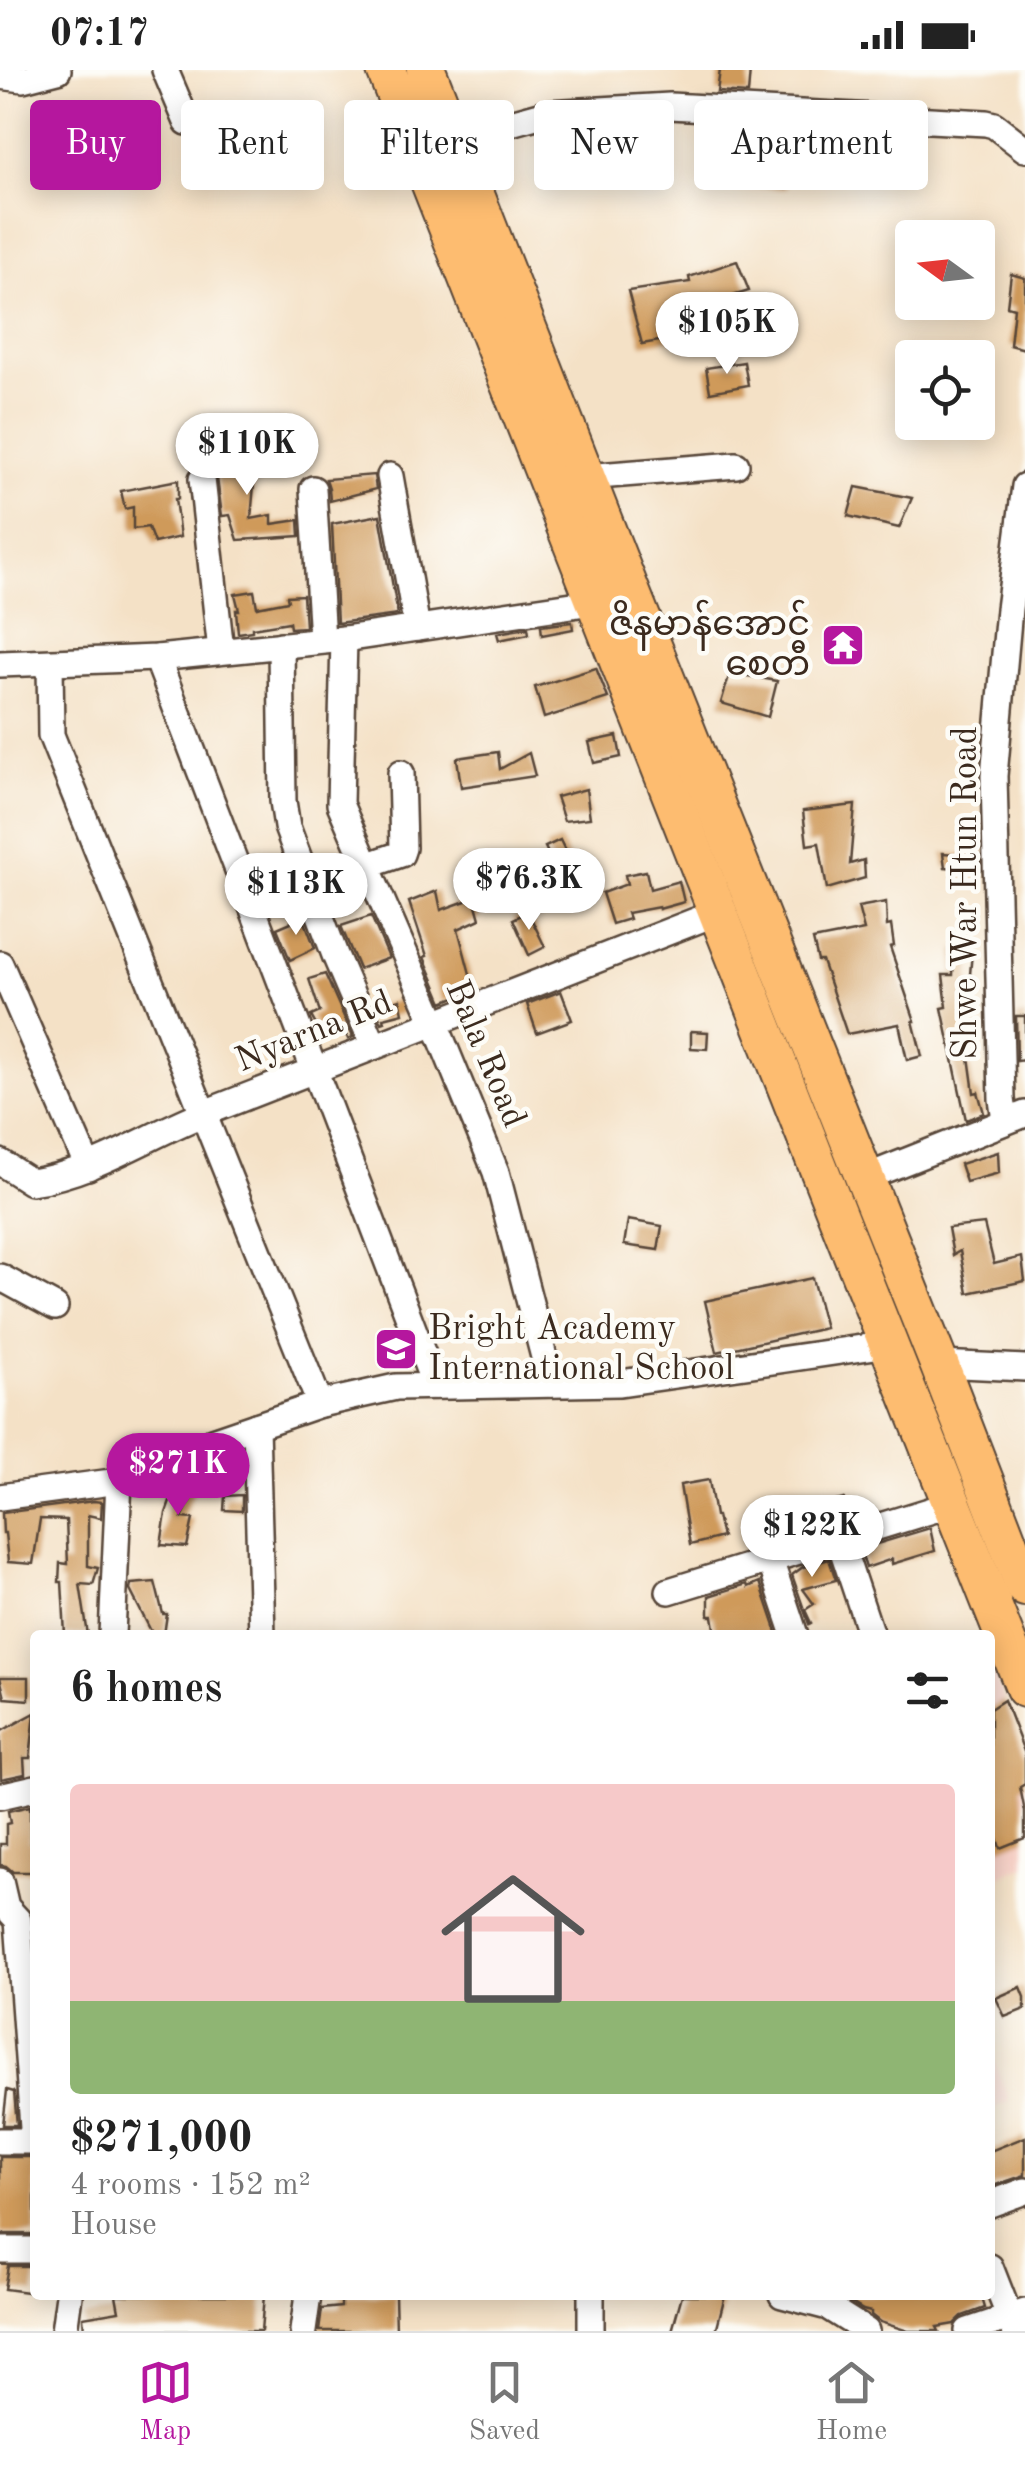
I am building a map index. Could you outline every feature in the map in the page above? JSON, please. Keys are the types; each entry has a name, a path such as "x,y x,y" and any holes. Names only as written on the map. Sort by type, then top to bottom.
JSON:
{"highway":[{"path":"386,70 410,100"},
{"path":"426,70 432,100"},
{"path":"458,190 532,391 594,603 716,913 777,1012 870,1193 939,1364 952,1504 1021,1668"},
{"path":"532,391 585,477 712,796 841,1222 890,1344 949,1443 1025,1586"},
{"path":"674,807 712,796"},
{"path":"841,1222 870,1193"}],"street":[{"path":"14,75 58,70"},
{"path":"165,70 181,108"},
{"path":"514,119 546,113 670,106 986,124 994,125 1025,149"},
{"path":"585,477 736,464"},
{"path":"390,476 417,628"},
{"path":"202,479 220,651"},
{"name":"Shwe War Htun Road","path":"1015,1118 1002,1099 994,776 1025,486"},
{"name":"Bala Road","path":"313,489 333,640 340,804 496,1172 551,1384"},
{"path":"0,664 157,658 333,640 594,603 630,594"},
{"path":"281,644 283,801 288,827 374,1046"},
{"path":"157,658 435,1386"},
{"path":"50,664 51,735 320,1404"},
{"path":"366,866 401,854 401,773"},
{"name":"Nyarna Rd","path":"0,1162 31,1182 59,1178 202,1114 716,913"},
{"path":"0,964 88,1167"},
{"path":"870,1193 1015,1118"},
{"path":"0,1277 55,1307"},
{"path":"0,1497 119,1481 212,1441 320,1404 396,1387 620,1384 890,1344"},
{"path":"939,1364 1025,1368"},
{"path":"256,1426 262,1630"},
{"path":"112,1630 119,1481"},
{"path":"669,1591 952,1504"},
{"path":"839,1539 869,1630"},
{"path":"770,1560 792,1630"},
{"path":"0,1796 30,1789"},
{"path":"0,1880 6,1907 18,1920 30,2076"},
{"path":"0,2141 30,2141"},
{"path":"995,2202 1025,2190"},
{"path":"0,2250 30,2250"},
{"path":"968,2331 1017,2320 995,2277"},
{"path":"64,2331 68,2300"},
{"path":"304,2331 307,2300"},
{"path":"591,2300 591,2331"},
{"path":"801,2300 828,2307 866,2331"}],"shaded area":[{"path":"995,1677 1025,1754 1025,1866 995,1878"},
{"path":"995,2064 1009,2101 995,2107"}],"building":[{"path":"720,70 750,70 748,94 717,92"},
{"path":"737,261 749,291 676,313 682,337 642,344 628,291 690,282 689,277"},
{"path":"1011,274 1025,278 1025,349 1010,345 1014,308 1007,306"},
{"path":"744,362 748,385 710,392 706,368"},
{"path":"267,454 266,471 255,473 251,519 272,515 272,524 299,520 300,536 238,540 230,515 222,516 214,455 233,458"},
{"path":"374,475 376,489 330,501 326,479"},
{"path":"178,480 175,499 180,537 154,543 148,527 133,529 133,507 125,509 121,491"},
{"path":"856,487 912,498 899,528 848,516"},
{"path":"380,515 398,615 337,623 332,524"},
{"path":"254,591 257,607 288,601 287,596 303,595 305,627 290,628 289,622 238,633 235,594"},
{"path":"572,622 573,629 542,635 541,626"},
{"path":"528,628 529,634 499,640 497,633"},
{"path":"596,668 608,698 544,718 535,687"},
{"path":"730,673 777,681 768,717 721,703"},
{"path":"617,736 621,757 594,763 589,742"},
{"path":"498,752 500,769 529,753 535,776 461,787 457,758"},
{"path":"586,789 590,818 564,821 556,797"},
{"path":"855,805 850,864 864,860 865,878 827,889 819,843 807,845 803,811"},
{"path":"560,840 576,873 561,880 545,847"},
{"path":"943,853 980,856 980,870 945,867"},
{"path":"348,868 354,885 329,894 323,876"},
{"path":"646,871 650,889 679,881 684,902 627,913 629,919 612,924 602,893 627,884 625,875"},
{"path":"437,891 441,910 474,898 480,919 458,929 474,989 443,1002 424,957 427,956 409,902"},
{"path":"886,902 887,926 891,925 894,946 890,947 915,1021 922,1056 907,1060 899,1024 847,1034 813,940 864,930 858,907"},
{"path":"528,912 545,947 529,955 513,919"},
{"path":"371,916 389,958 359,969 341,926"},
{"path":"303,917 315,948 290,960 277,928"},
{"path":"954,949 972,952 967,1008 975,1041 967,1042 974,1093 978,1092 984,1113 966,1120 942,1008 947,1007 943,975 953,975"},
{"path":"325,974 353,1037 348,1039 343,1026 321,1034 311,1016 320,1012 309,979"},
{"path":"561,991 572,1020 537,1033 527,1004"},
{"path":"400,999 403,1013 384,1018 382,1023 375,1007"},
{"path":"1016,1016 1025,1016 1025,1060 1017,1061"},
{"path":"691,1031 708,1032 707,1049 691,1048"},
{"path":"998,1152 999,1173 966,1182 960,1164"},
{"path":"628,1220 662,1226 658,1250 624,1245"},
{"path":"984,1224 994,1264 1022,1257 1025,1281 968,1293 960,1251 953,1255 948,1228"},
{"path":"812,1278 825,1328 717,1352 705,1301"},
{"path":"709,1480 722,1537 690,1545 680,1485"},
{"path":"177,1482 196,1487 182,1518 193,1519 187,1547 161,1545 166,1513"},
{"path":"242,1495 242,1511 224,1510 225,1496"},
{"path":"844,1499 846,1520 830,1525 828,1503"},
{"path":"102,1502 101,1518 88,1515 88,1566 98,1568 93,1585 80,1584 87,1630 65,1630 59,1582 60,1563 68,1564 66,1520 40,1519 33,1564 8,1562 2,1513"},
{"path":"930,1528 935,1551 866,1568 860,1549"},
{"path":"829,1559 836,1580 803,1589 814,1604 805,1610 809,1624 792,1575"},
{"path":"155,1582 163,1614 167,1614 165,1630 150,1630 130,1590 131,1584"},
{"path":"760,1582 776,1630 715,1630 713,1616 709,1616 709,1596 747,1584 748,1587"},
{"path":"0,1677 29,1677 29,1700 5,1698"},
{"path":"1004,1700 1025,1754 1025,1784 1020,1787 1025,1838 1000,1848 995,1832 995,1706"},
{"path":"30,1716 30,1758 24,1758 25,1774 1,1779 0,1732"},
{"path":"30,1806 30,1872 13,1872 0,1865 0,1844 6,1844 6,1824 10,1823 8,1811"},
{"path":"1021,1987 1025,2009 1005,2017 996,1998"},
{"path":"7,2090 14,2092 17,2125 3,2125"},
{"path":"1025,2137 1025,2175 995,2185 995,2149"},
{"path":"0,2157 30,2157 30,2234 0,2234"},
{"path":"8,2266 30,2266 30,2292 4,2289"},
{"path":"117,2300 264,2300 261,2331 84,2331 83,2317 119,2311"},
{"path":"341,2300 395,2300 396,2331 319,2331 322,2309 341,2307"},
{"path":"681,2300 724,2300 716,2331 672,2331"},
{"path":"847,2300 983,2300 985,2308 962,2316 954,2324 937,2327 939,2331 908,2331 880,2322"}],"place":[{"name":"ဇိနမာန်အောင် စေတီ","path":"843,645"},
{"name":"Bright Academy International School","path":"396,1349"}]}
